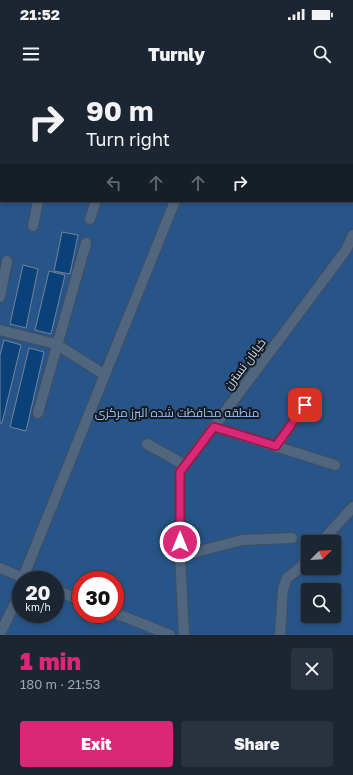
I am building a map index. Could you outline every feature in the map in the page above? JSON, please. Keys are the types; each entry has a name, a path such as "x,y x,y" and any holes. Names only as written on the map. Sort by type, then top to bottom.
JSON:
{"street":[{"path":"33,226 38,202"},
{"path":"90,219 96,202"},
{"path":"27,571 175,202"},
{"name":"خیابان نسترن","path":"184,635 180,556 180,472 346,250 353,235"},
{"path":"38,413 56,344 86,243"},
{"path":"0,297 7,261"},
{"path":"0,330 56,344 104,375"},
{"path":"276,446 305,405"},
{"path":"214,427 335,465"},
{"path":"147,444 185,465"},
{"path":"327,535 353,507"},
{"path":"180,556 242,540 292,538"},
{"path":"280,635 283,589 287,578 301,566"},
{"path":"0,568 12,574"},
{"path":"0,634 12,609"},
{"path":"124,617 170,635"}],"green space":[{"name":"منطقه محافظت شده البرز مرکزی","path":"0,202 353,202 353,635 0,635"}],"building":[{"path":"62,232 78,235 70,274 54,271"},
{"path":"23,265 38,269 26,328 10,324"},
{"path":"49,271 65,275 51,334 35,330"},
{"path":"4,340 21,345 2,423 0,423 0,355"},
{"path":"29,348 44,352 26,431 10,427"}],"route":[{"path":"180,542 180,472 214,427 276,446 305,405"}]}
